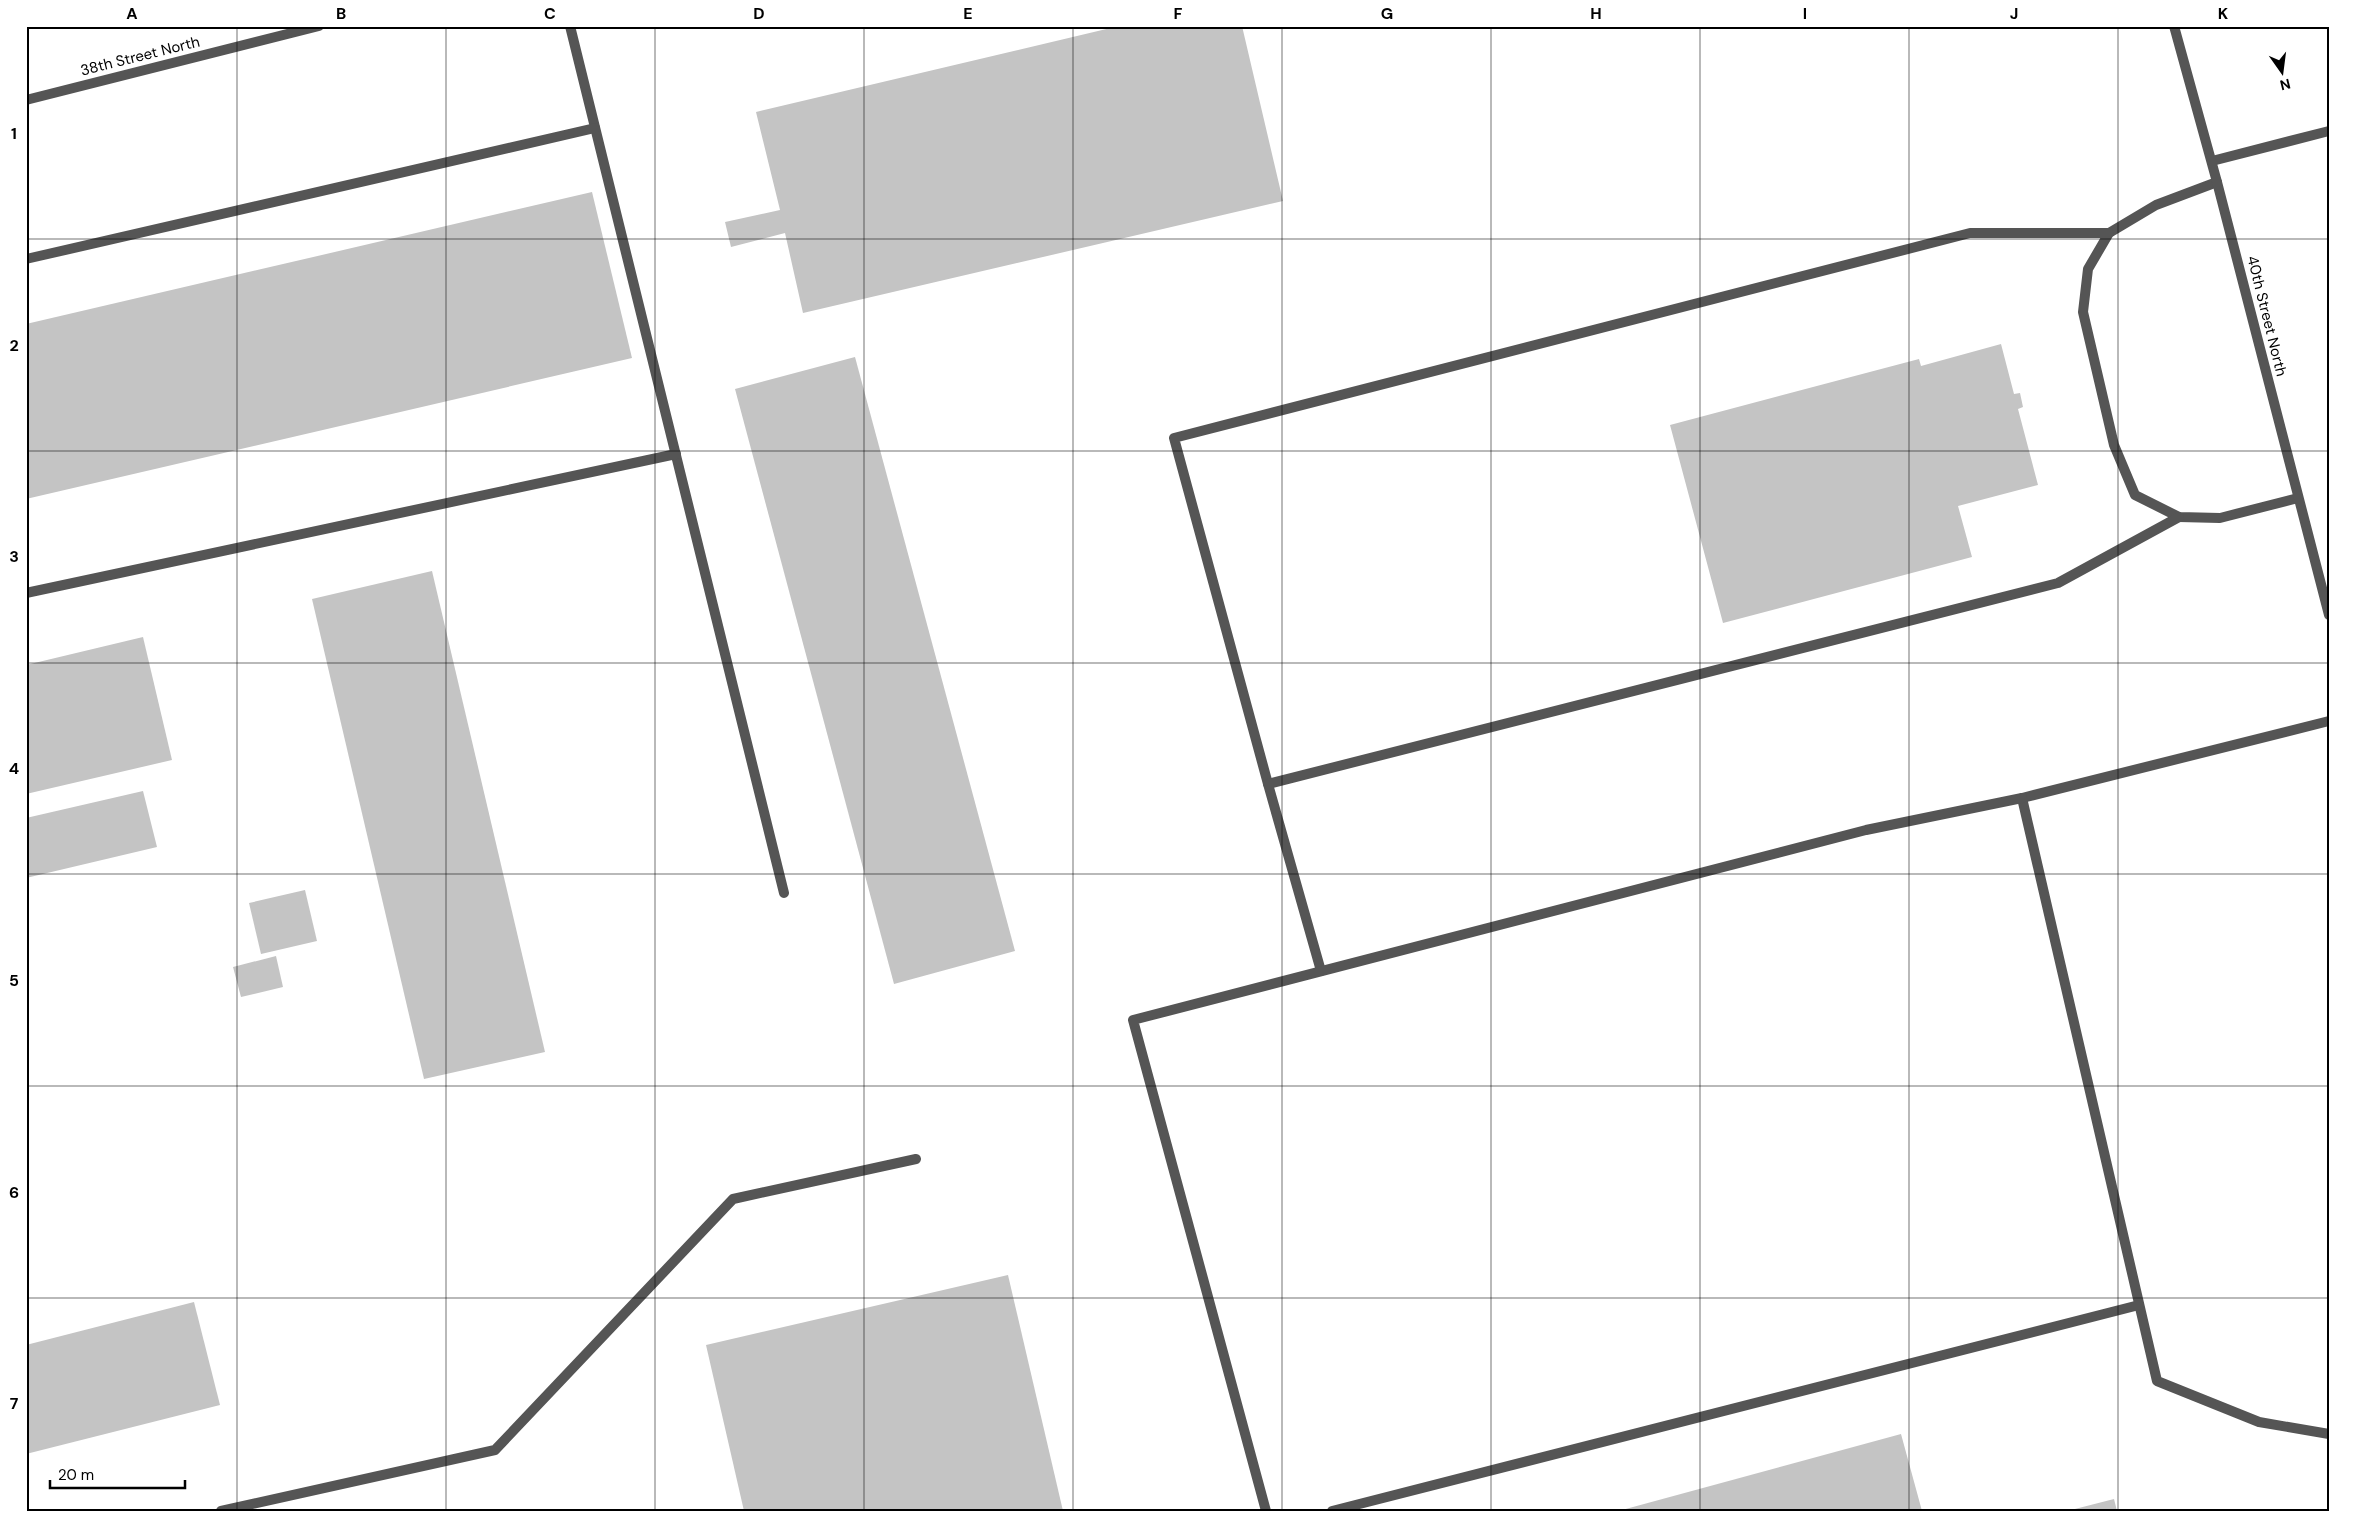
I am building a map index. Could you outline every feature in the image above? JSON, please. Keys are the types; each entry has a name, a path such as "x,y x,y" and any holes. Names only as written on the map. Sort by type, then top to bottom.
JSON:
{"street":[{"name":"38th Street North","path":"26,100 319,26"},
{"path":"570,26 784,893"},
{"name":"40th Street North","path":"2174,26 2212,161 2329,615"},
{"path":"26,259 595,128"},
{"path":"2212,161 2329,132"},
{"path":"2217,182 2156,206 2109,233 2088,269 2083,312 2114,445 2135,495 2179,517 2220,518 2298,498"},
{"path":"1321,972 1174,438 1970,233 2109,233"},
{"path":"26,593 676,454"},
{"path":"1268,784 2058,584 2179,517"},
{"path":"1266,1511 1133,1020 1866,830 2022,798 2329,721"},
{"path":"2022,798 2157,1381 2259,1422 2329,1434"},
{"path":"220,1511 495,1450 733,1199 916,1159"},
{"path":"1332,1511 2138,1304"}],"building":[{"path":"1119,26 1242,26 1283,201 803,313 785,233 731,247 725,222 780,210 756,112"},
{"path":"592,192 632,358 26,499 26,324"},
{"path":"2001,344 2014,394 2020,393 2023,407 2018,409 2038,485 1958,506 1972,557 1723,623 1670,425 1919,359 1921,366"},
{"path":"855,357 1015,951 894,984 735,389"},
{"path":"432,571 545,1052 424,1079 312,599"},
{"path":"143,637 172,760 26,794 26,665"},
{"path":"143,791 157,847 26,878 26,818"},
{"path":"305,890 317,941 261,954 249,903"},
{"path":"276,956 283,987 241,997 233,967"},
{"path":"1008,1275 1063,1511 744,1511 706,1345"},
{"path":"194,1302 220,1405 26,1454 26,1345"},
{"path":"1901,1434 1922,1511 1622,1511 1622,1510"},
{"path":"2114,1499 2117,1511 2071,1511 2071,1510"}]}
